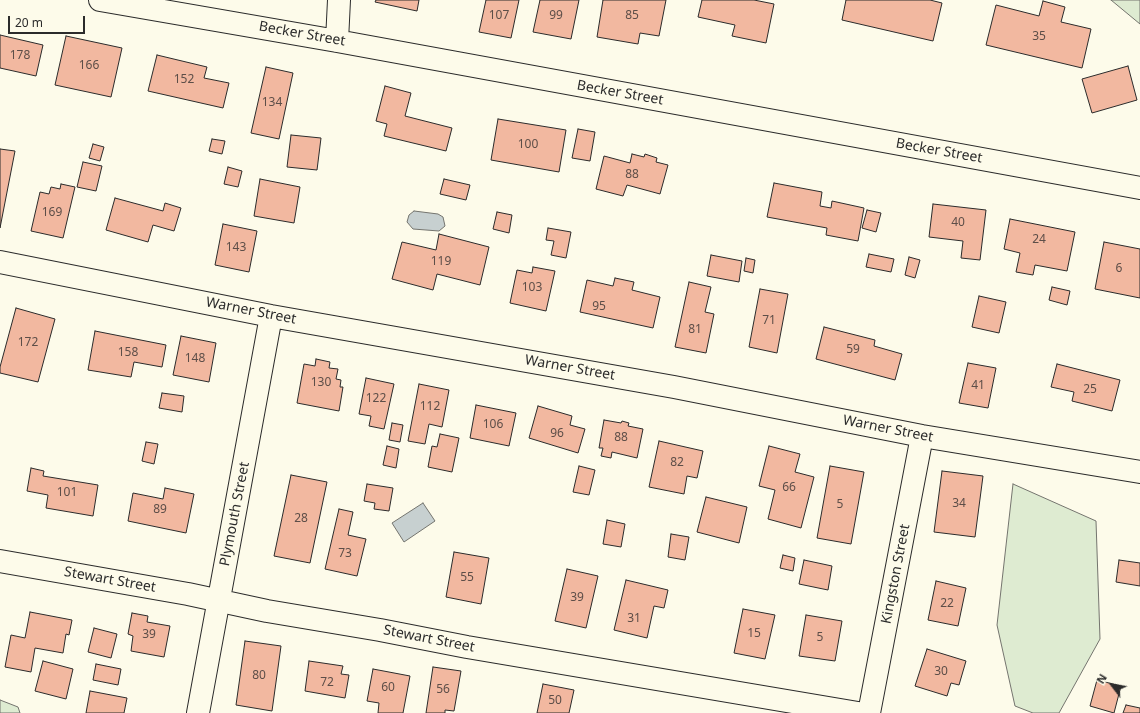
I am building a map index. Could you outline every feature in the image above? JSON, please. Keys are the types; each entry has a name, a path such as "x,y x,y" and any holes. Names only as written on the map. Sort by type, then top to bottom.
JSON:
{"street":[{"name":"Becker Street","path":"100,0 337,41 1140,188"},
{"path":"337,41 339,0"},
{"name":"Warner Street","path":"0,262 271,316 674,387 922,436 1140,472"},
{"name":"Plymouth Street","path":"198,713 271,316"},
{"name":"Kingston Street","path":"869,713 922,436"},
{"name":"Stewart Street","path":"0,561 467,647 858,713"}],"green space":[{"path":"1111,0 1140,0 1140,24"},
{"path":"1013,484 1096,521 1100,639 1059,713 1033,713 1015,706 997,625"},
{"path":"0,700 18,707 20,713 0,713"}],"shaded area":[{"path":"414,211 438,214 443,217 445,226 439,231 413,229 407,222 409,215"},
{"path":"423,503 435,521 404,542 392,523"}],"building":[{"path":"376,0 419,0 417,11 375,2"},
{"path":"486,0 519,0 511,38 479,32"},
{"path":"540,0 579,0 571,39 533,32"},
{"path":"603,0 666,0 659,36 640,33 638,44 597,37"},
{"path":"702,0 754,0 774,4 766,43 732,36 735,25 698,17"},
{"path":"846,0 930,0 942,3 933,41 842,20"},
{"path":"1043,1 1065,7 1061,22 1091,29 1082,68 986,45 996,5 1039,16"},
{"path":"0,35 43,45 36,76 0,68"},
{"path":"66,36 122,48 111,97 55,85"},
{"path":"157,55 207,67 204,78 229,83 223,108 148,91"},
{"path":"1128,66 1137,100 1092,113 1082,79"},
{"path":"266,67 293,73 279,139 251,133"},
{"path":"385,86 411,93 405,116 452,128 446,151 384,136 387,124 376,121"},
{"path":"498,119 566,130 559,172 491,160"},
{"path":"578,129 595,132 590,161 572,158"},
{"path":"291,135 321,138 317,170 287,167"},
{"path":"212,139 225,141 222,154 209,151"},
{"path":"93,144 104,147 100,161 89,158"},
{"path":"0,149 15,151 0,228"},
{"path":"632,154 644,157 645,154 657,158 656,162 668,165 660,194 627,185 623,196 596,189 604,156 630,163"},
{"path":"83,162 102,166 96,191 77,187"},
{"path":"228,167 242,171 238,187 224,184"},
{"path":"260,179 300,187 294,223 254,216"},
{"path":"444,179 470,185 466,200 440,194"},
{"path":"774,183 822,192 820,206 831,208 832,201 864,208 858,241 826,235 827,228 767,217"},
{"path":"61,184 75,187 63,238 31,231 40,192 49,194 51,187 60,189"},
{"path":"115,198 163,211 165,203 181,208 174,231 153,225 148,242 106,230"},
{"path":"933,204 986,210 980,260 961,258 963,241 929,237"},
{"path":"867,210 881,213 876,232 862,228"},
{"path":"497,212 512,215 509,233 493,229"},
{"path":"1010,219 1075,232 1067,271 1035,265 1033,275 1016,272 1020,253 1004,249"},
{"path":"223,224 257,231 249,272 215,265"},
{"path":"548,228 571,232 566,258 551,255 554,241 546,240"},
{"path":"439,234 489,247 480,285 437,274 433,290 392,279 402,242 436,250"},
{"path":"1104,242 1140,249 1140,298 1095,289"},
{"path":"869,254 894,259 891,272 866,267"},
{"path":"711,255 742,261 739,282 707,276"},
{"path":"909,257 920,260 915,278 905,275"},
{"path":"746,258 755,260 753,273 744,271"},
{"path":"533,267 555,271 546,311 510,303 517,270 532,273"},
{"path":"615,278 634,282 632,290 660,297 653,328 580,312 587,280 613,286"},
{"path":"689,282 711,287 705,312 714,314 706,353 675,347"},
{"path":"1052,287 1070,291 1067,305 1049,300"},
{"path":"760,289 788,294 777,353 749,347"},
{"path":"979,296 1006,302 999,333 972,327"},
{"path":"16,308 55,319 38,382 0,373 0,367"},
{"path":"824,327 875,340 874,346 902,354 895,380 816,359"},
{"path":"95,331 166,345 162,367 134,362 131,377 88,370"},
{"path":"181,336 216,343 209,382 173,375"},
{"path":"316,359 330,362 329,368 338,369 336,379 341,380 340,387 343,387 339,411 297,403 304,364 315,366"},
{"path":"968,363 996,368 988,408 959,403"},
{"path":"1057,364 1120,380 1112,411 1072,401 1074,392 1051,387"},
{"path":"366,378 394,384 384,429 369,426 371,416 359,414"},
{"path":"419,384 449,390 442,427 429,424 425,444 408,441"},
{"path":"162,393 184,396 182,412 159,408"},
{"path":"476,405 516,413 509,446 470,438"},
{"path":"538,406 572,416 570,425 585,429 578,453 529,438"},
{"path":"604,420 621,423 622,421 629,423 628,426 643,429 637,458 612,452 611,458 601,456 603,448 599,448"},
{"path":"392,423 403,425 400,442 389,440"},
{"path":"440,434 459,438 452,472 428,467 432,446 437,447"},
{"path":"659,441 703,451 697,478 687,476 684,494 649,487"},
{"path":"146,442 158,444 154,464 142,461"},
{"path":"387,446 399,449 396,468 383,465"},
{"path":"769,446 800,454 795,472 814,477 801,528 768,519 775,490 759,486"},
{"path":"579,466 595,470 589,495 573,492"},
{"path":"830,466 864,472 851,544 817,538"},
{"path":"31,468 44,471 43,476 98,485 93,516 46,508 48,495 27,491"},
{"path":"942,471 983,476 975,537 934,532"},
{"path":"291,475 327,482 310,563 274,556"},
{"path":"367,484 393,488 389,511 374,509 375,503 364,501"},
{"path":"165,488 194,494 186,533 128,521 133,493 163,499"},
{"path":"706,497 747,507 739,543 697,532"},
{"path":"339,509 353,512 348,535 366,539 357,576 325,569"},
{"path":"607,520 625,524 621,547 603,544"},
{"path":"671,534 689,537 685,560 668,557"},
{"path":"454,552 489,558 481,604 446,597"},
{"path":"783,555 795,558 793,571 780,568"},
{"path":"804,560 832,566 828,590 799,584"},
{"path":"1119,560 1140,563 1140,586 1116,582"},
{"path":"567,569 598,576 586,628 555,621"},
{"path":"626,580 668,590 664,608 654,606 647,638 614,630"},
{"path":"936,581 966,588 958,626 928,620"},
{"path":"743,609 775,615 765,659 734,653"},
{"path":"30,612 72,620 69,635 66,634 63,653 35,648 31,672 5,667 11,635 25,638"},
{"path":"132,613 148,616 147,622 170,626 164,657 131,651 133,636 128,634"},
{"path":"806,615 842,621 835,661 799,656"},
{"path":"94,628 117,634 111,658 88,652"},
{"path":"245,641 281,646 272,711 236,705"},
{"path":"927,649 966,661 959,685 951,683 947,696 915,686"},
{"path":"43,661 73,669 66,699 35,691"},
{"path":"309,661 343,666 341,674 349,675 345,698 305,691"},
{"path":"96,664 121,669 118,685 93,680"},
{"path":"433,667 461,671 454,711 445,710 445,713 426,713"},
{"path":"373,669 410,676 403,713 378,713 379,703 367,701"},
{"path":"1097,680 1121,686 1114,713 1090,706"},
{"path":"543,684 574,690 569,713 537,713"},
{"path":"90,691 127,698 124,713 86,713"},
{"path":"1126,705 1140,708 1140,713 1123,713"}]}
